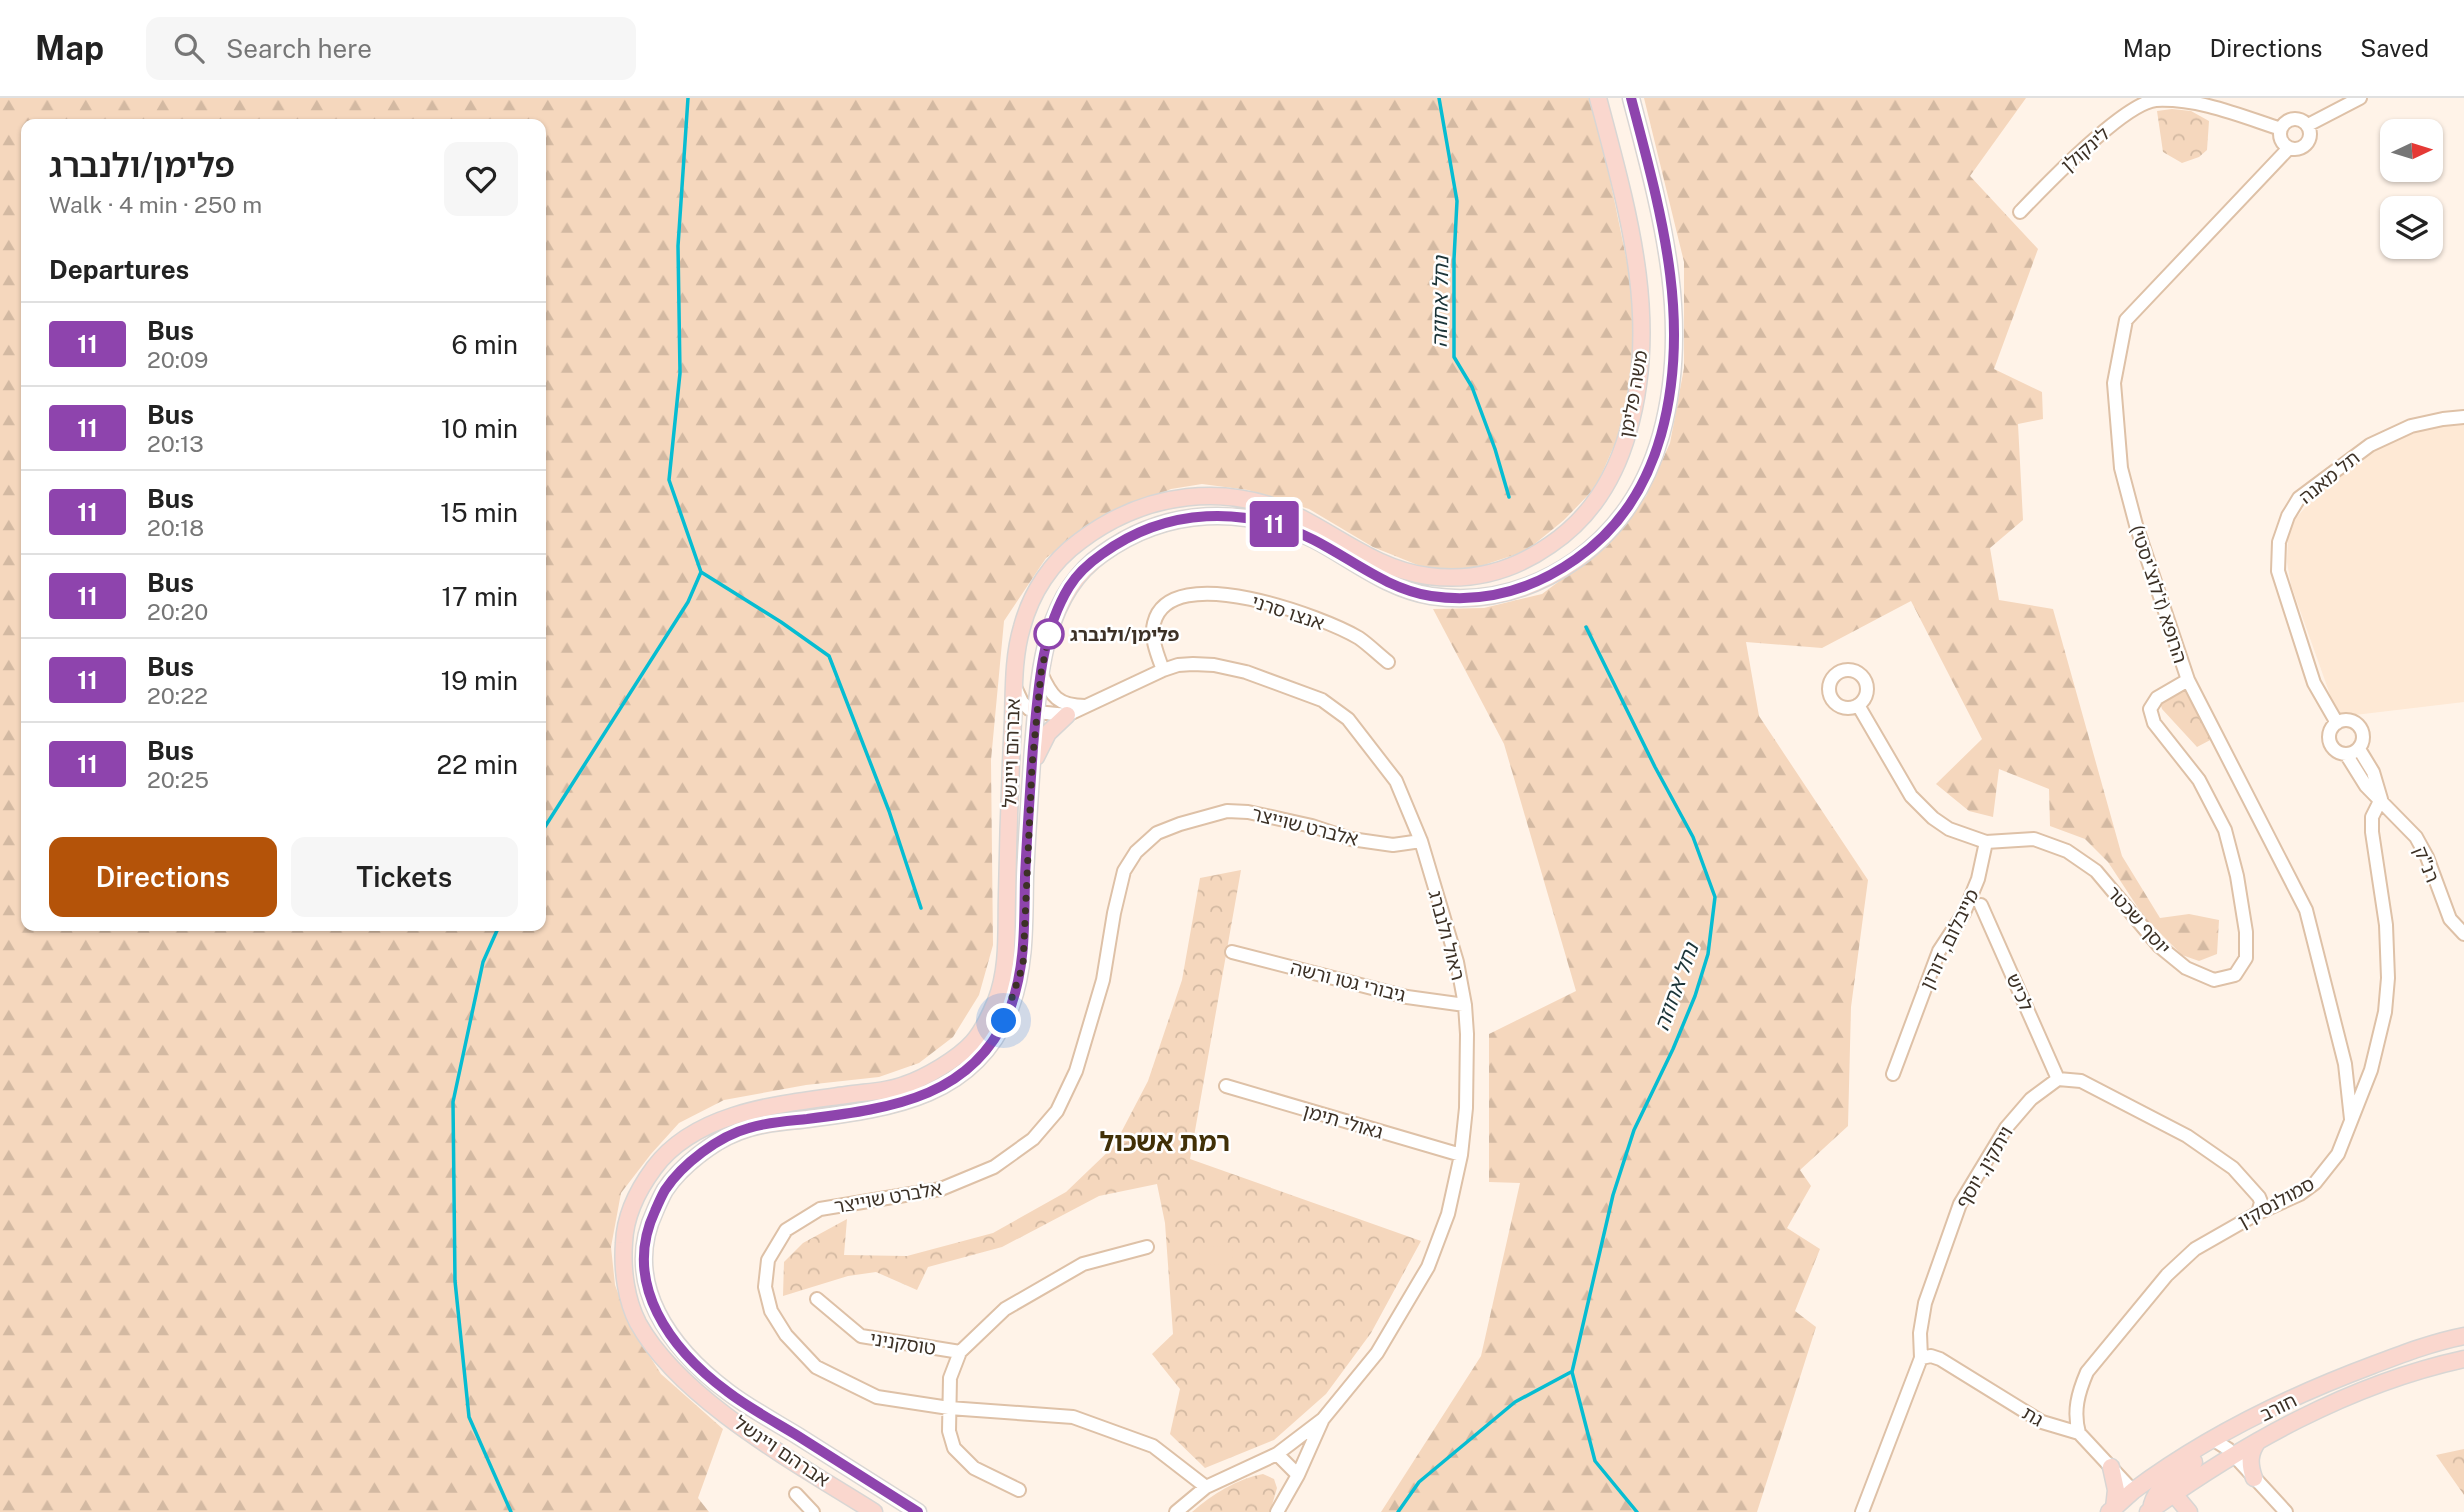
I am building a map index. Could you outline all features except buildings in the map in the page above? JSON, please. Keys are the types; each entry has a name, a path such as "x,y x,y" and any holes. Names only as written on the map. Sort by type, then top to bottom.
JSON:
{"main road":[{"name":"משה פלימן","path":"1014,685 1022,624 1032,598 1048,571 1077,542 1097,530 1166,501 1203,494 1238,496 1260,502 1305,519 1345,544 1408,573 1441,578 1474,577 1507,569 1545,549 1576,524 1602,492 1623,451 1636,403 1642,358 1643,317 1635,248 1598,98"},
{"name":"משה פלימן","path":"1036,712 1050,631 1071,583 1083,569 1115,545 1161,524 1216,515 1250,517 1270,522 1311,538 1393,584 1414,592 1451,598 1488,597 1526,588 1568,566 1602,539 1631,502 1654,458 1668,407 1675,358 1675,316 1667,244 1631,98"},
{"name":"אברהם ויינשל","path":"874,1512 695,1392 654,1346 636,1320 626,1286 623,1240 632,1203 642,1184 661,1158 691,1134 720,1121 761,1109 902,1087 940,1068 974,1041 996,1001 1005,970 1014,685"},
{"name":"אברהם ויינשל","path":"918,1512 726,1391 684,1352 650,1301 643,1266 646,1229 666,1188 698,1156 729,1135 754,1126 859,1112 923,1096 952,1083 975,1064 997,1038 1012,1004 1023,965 1036,712"},
{"path":"1032,766 1048,733 1067,715"},
{"name":"חורב","path":"2111,1510 2133,1491 2214,1440 2343,1376 2401,1354 2464,1336"},
{"name":"חורב","path":"2150,1511 2167,1490 2192,1481 2258,1441 2352,1395 2406,1374 2464,1359"},
{"path":"2167,1490 2214,1440"},
{"path":"2254,1478 2250,1460 2258,1441"},
{"path":"2111,1467 2116,1490 2111,1510"},
{"path":"2190,1512 2192,1481"},
{"path":"2150,1511 2133,1491 2150,1487 2167,1490 2190,1512"}],"street":[{"path":"2308,125 2360,98"},
{"name":"לינקולן","path":"2020,212 2064,167 2123,117 2153,100 2195,102 2281,129"},
{"path":"2292,119 2308,125 2310,136 2306,145 2299,149 2289,148 2281,140 2281,129 2292,119"},
{"name":"הרופא (ז'לוצ'יסטי)","path":"2289,148 2126,320 2114,383 2121,468 2136,525 2188,680 2306,910 2347,1074 2351,1119"},
{"name":"תל מאנה","path":"2337,723 2314,683 2278,571 2279,542 2288,516 2299,498 2370,445 2411,426 2443,418 2464,417"},
{"name":"אנצו סרני","path":"1163,670 1153,631 1158,614 1172,601 1206,594 1270,602 1325,622 1358,638 1388,662"},
{"name":"ראול ולנברג","path":"1067,715 1178,665 1214,665 1290,687 1322,700 1348,719 1396,781 1420,841 1457,962 1465,1005 1466,1108 1461,1156 1448,1214 1428,1267 1377,1353 1323,1419 1277,1454 1206,1487 1176,1512"},
{"path":"1041,673 1048,689 1064,704 1085,705"},
{"name":"יוסף שכטר","path":"1858,705 1919,805 1949,829 1986,842 2034,839 2067,851 2096,871 2159,946 2186,968 2214,980 2235,975 2246,958 2246,932 2237,876 2225,830 2199,780 2154,723 2150,709 2157,698 2188,680"},
{"path":"1014,685 1022,702 1036,712 1067,715"},
{"path":"2346,720 2359,726 2363,740 2359,749 2346,754 2336,751 2330,742 2330,732 2337,723 2346,720"},
{"name":"רנ\"ק","path":"2359,749 2373,772 2381,799"},
{"name":"רנ\"ק","path":"2346,754 2366,786 2416,837 2427,857 2450,919 2464,934"},
{"name":"סמולנסקין","path":"2080,1433 2076,1422 2076,1407 2079,1390 2087,1372 2167,1275 2195,1249 2259,1213 2300,1194 2315,1183 2338,1154 2366,1084 2385,1012 2388,978 2386,925 2372,832 2372,817 2381,799"},
{"name":"אלברט שוייצר","path":"1206,1487 1153,1446 1073,1417 949,1408 877,1397 816,1367 786,1335 771,1311 765,1287 768,1260 786,1230 820,1209 941,1189 994,1167 1033,1139 1057,1111 1076,1071 1103,980 1124,871 1136,852 1157,834 1180,824 1227,811 1248,812 1312,826 1350,839 1393,845 1420,841"},
{"name":"מייבלום, דורון","path":"1893,1074 1939,951 1964,913 1978,880 1986,842"},
{"name":"לכיש","path":"1982,905 2058,1079"},
{"name":"גיבורי גטו ורשה","path":"1232,952 1407,997 1465,1005"},
{"path":"2347,1074 2352,1082 2366,1084"},
{"path":"2058,1079 2081,1081 2188,1136 2233,1168 2259,1197 2259,1213"},
{"name":"ויתקין, יוסף","path":"1862,1512 1921,1358 1920,1332 1926,1303 1960,1204 2006,1128 2031,1099 2058,1079"},
{"name":"גאולי תימן","path":"1226,1086 1461,1156"},
{"path":"1019,1490 974,1468 954,1448 949,1431 950,1378 960,1352 1005,1309 1083,1264 1147,1247"},
{"name":"טוסקניני","path":"817,1299 860,1336 960,1352"},
{"name":"גת","path":"1921,1358 1931,1356 1940,1359 2042,1422 2080,1433"},
{"name":"ראול ולנברג","path":"1277,1512 1298,1475 1323,1419"},
{"path":"2080,1433 2133,1491"},
{"path":"2214,1440 2234,1455 2286,1512"},
{"path":"1277,1454 1298,1475"},
{"path":"796,1494 813,1512"}],"shaded area":[{"path":"2447,423 2464,424 2464,702 2338,717 2291,585 2287,562 2288,538 2295,519 2345,471 2389,440 2417,429"}],"green space":[{"path":"0,98 1589,98 1606,160 1633,291 1632,372 1617,439 1596,487 1564,520 1526,551 1472,569 1425,568 1373,547 1309,509 1248,490 1202,484 1171,489 1095,522 1046,558 1004,621 991,760 993,945 979,995 953,1037 919,1063 879,1077 806,1085 724,1100 679,1123 621,1193 611,1247 615,1285 630,1325 661,1374 723,1429 698,1498 709,1512 0,1512"},
{"path":"1644,98 2026,98 1970,176 2038,249 1994,369 2042,392 2043,419 2018,424 2023,520 1990,548 1999,600 2053,609 2122,856 2160,918 2189,914 2219,920 2217,954 2199,961 2182,955 2144,917 2108,862 2085,839 2050,826 2049,789 1999,769 1993,817 1969,811 1936,784 1982,739 1911,601 1822,648 1746,642 1759,716 1868,880 1851,1007 1848,1126 1800,1170 1811,1186 1787,1228 1820,1249 1795,1311 1816,1327 1757,1512 1381,1512 1481,1356 1520,1183 1489,1182 1489,1034 1576,991 1504,744 1433,609 1484,608 1542,594 1608,545 1646,496 1670,443 1684,368 1684,262"},
{"path":"2157,111 2191,111 2209,121 2207,150 2199,157 2182,163 2163,152"},
{"path":"2187,684 2214,738 2197,747 2162,709 2159,699"},
{"path":"1241,870 1190,1159 1421,1241 1371,1333 1326,1394 1274,1440 1205,1468 1170,1434 1180,1389 1152,1354 1173,1334 1165,1223 1157,1184 1099,1196 1002,1247 928,1267 917,1290 876,1272 848,1276 783,1296 784,1262 803,1243 847,1219 844,1255 907,1256 993,1233 1066,1192 1114,1146 1148,1081 1182,980 1200,878"},
{"path":"1232,1245 1233,1264 1200,1265 1199,1248"},
{"path":"2464,1449 2464,1495 2436,1455"},
{"path":"1263,1474 1274,1479 1277,1488 1270,1512 1192,1512 1225,1488"}],"waterway":[{"path":"546,825 688,602 701,572 669,480 680,373 678,246 688,98"},
{"name":"נחל אחוזה","path":"1439,98 1457,201 1454,357 1472,387 1509,497"},
{"path":"701,572 829,656 889,811 921,908"},
{"name":"נחל אחוזה","path":"1586,627 1693,837 1715,897 1708,954 1695,996 1634,1130 1613,1195 1572,1372 1595,1461 1637,1512"},
{"path":"497,931 483,962 453,1102 455,1281 469,1417 511,1512"},
{"name":"נחל אחוזה","path":"1398,1512 1419,1482 1515,1402 1571,1372"}],"bus line":[{"name":"11","path":"918,1512 726,1391 684,1352 650,1301 643,1266 646,1229 666,1188 698,1156 729,1135 754,1126 892,1105 923,1096 952,1083 975,1064 997,1038 1012,1004 1023,965 1032,766 1044,653 1060,604 1071,583 1100,555 1115,545 1161,524 1200,516 1250,517 1311,538 1377,576 1414,592 1451,598 1488,597 1526,588 1568,566 1602,539 1619,520 1654,458 1668,407 1676,336 1667,244 1631,98"}],"place":[{"name":"פלימן/ולנברג","path":"1049,634"}],"district":[{"name":"רמת אשכול","path":"1165,1141"}],"route":[{"path":"1004,1021 1012,1004 1023,965 1026,858 1036,712 1044,653 1050,631 1049,634"}]}
